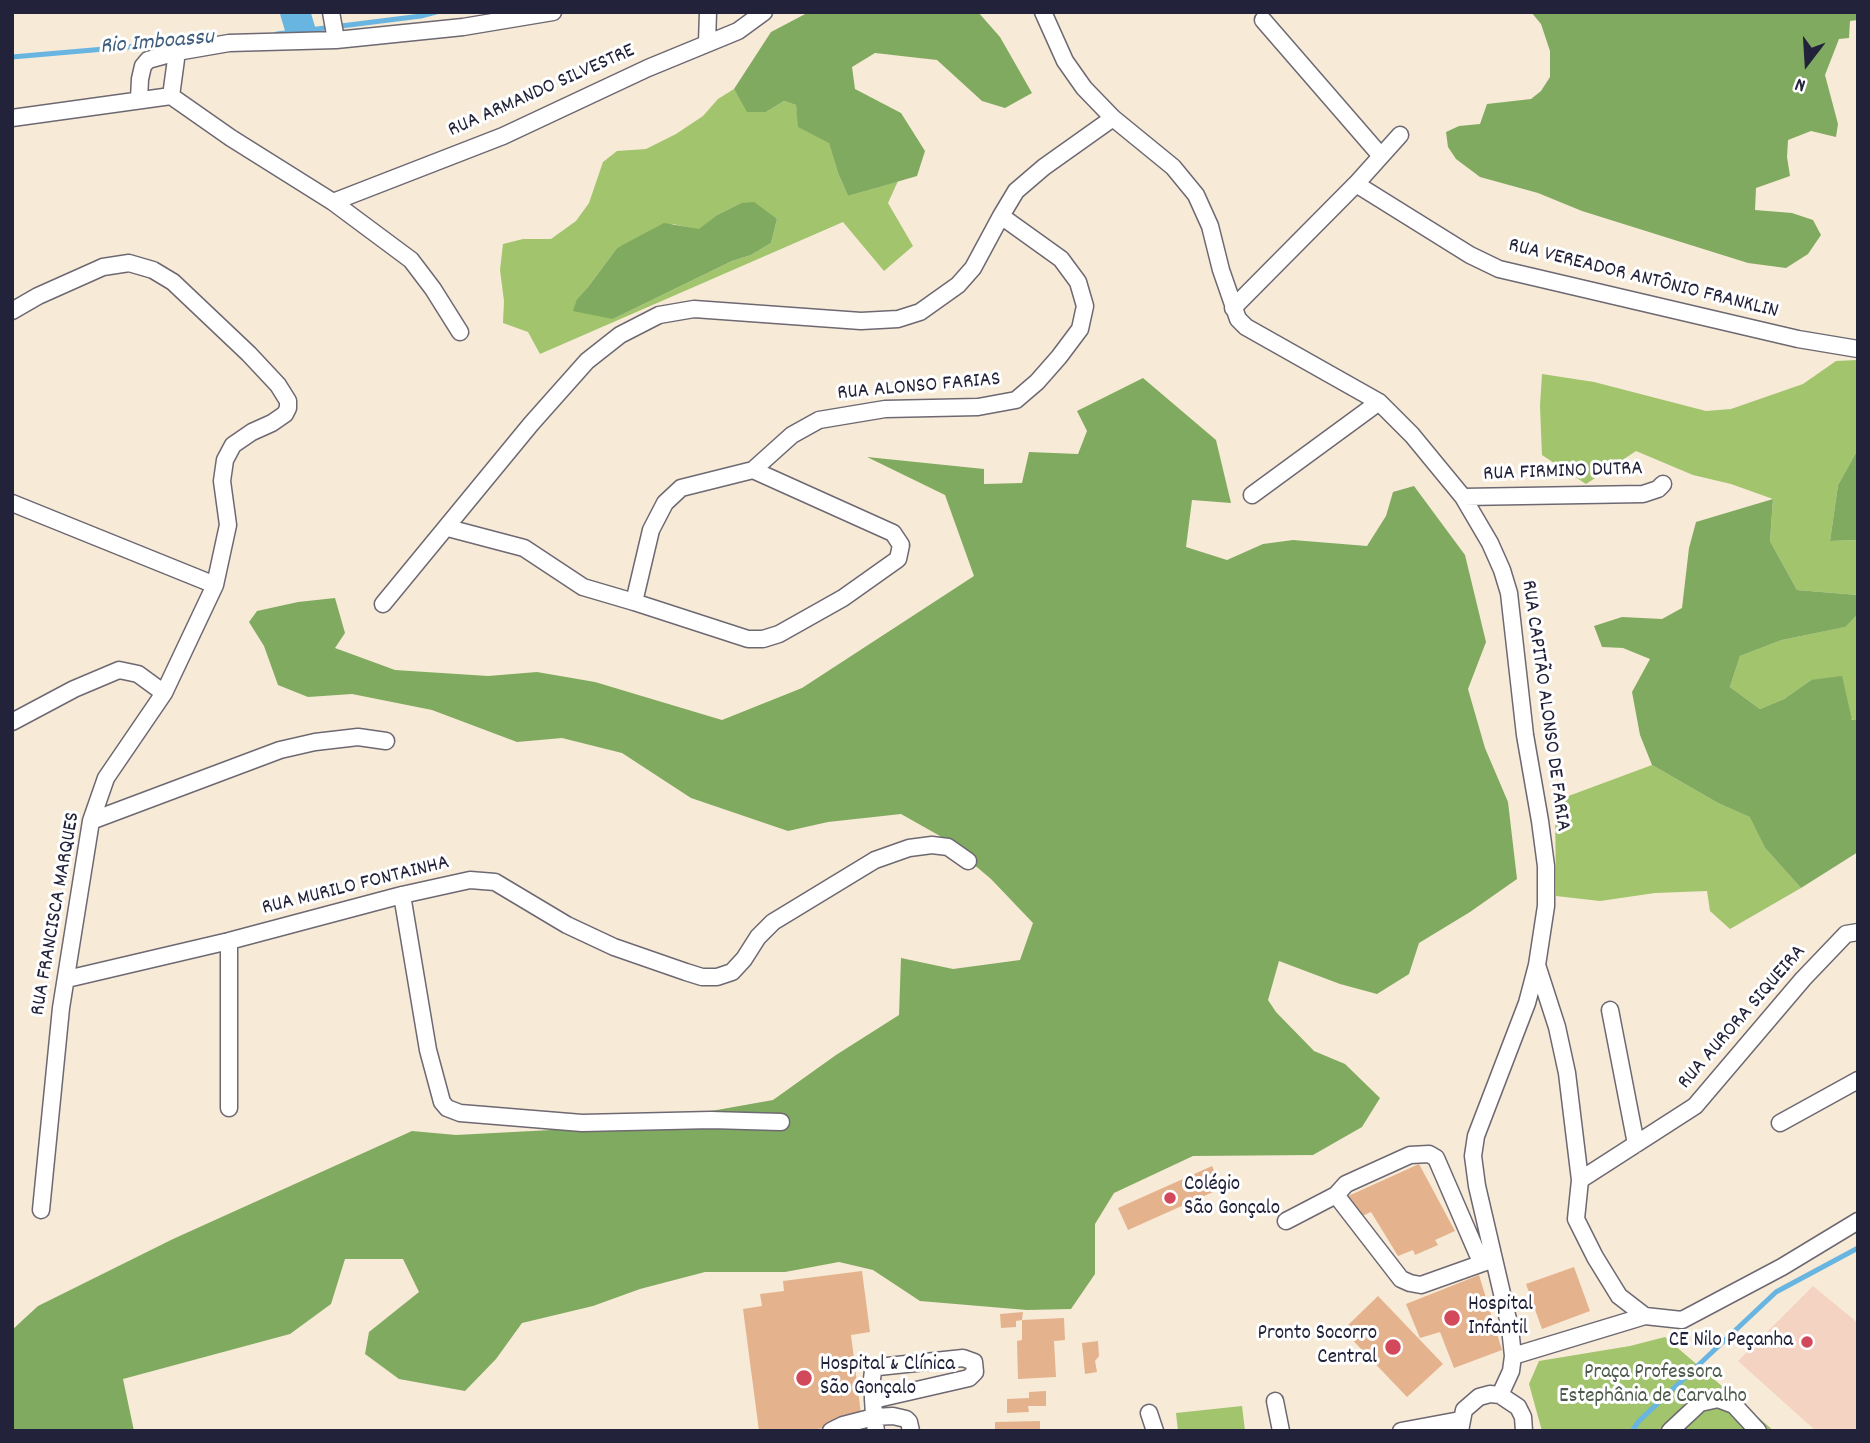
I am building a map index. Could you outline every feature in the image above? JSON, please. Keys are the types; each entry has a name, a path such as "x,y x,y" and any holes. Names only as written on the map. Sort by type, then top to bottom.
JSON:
{"street":[{"path":"139,99 143,66 148,60 177,52 334,27 463,27 553,12"},
{"path":"707,43 708,12"},
{"name":"RUA ARMANDO SILVESTRE","path":"333,202 503,136 648,68 738,31 764,12"},
{"name":"RUA CAPITÃO ALONSO DE FARIA","path":"1043,12 1065,61 1084,88 1113,118 1173,167 1196,195 1210,226 1238,319 1246,327 1379,402 1412,435 1463,497 1490,543 1509,593 1525,735 1546,866 1546,906 1537,965 1527,1003 1476,1136 1473,1156 1488,1260 1510,1328 1513,1356 1511,1371 1500,1395"},
{"path":"1263,20 1381,156"},
{"path":"171,96 177,52"},
{"path":"12,118 171,96 230,138 333,202 411,260 460,332"},
{"path":"383,604 531,424 587,361 620,335 659,315 694,309 861,321 898,319 920,312 958,285 973,268 1016,191 1044,167 1113,118"},
{"path":"1233,308 1356,184 1400,135"},
{"name":"RUA VEREADOR ANTÔNIO FRANKLIN","path":"1356,184 1471,255 1499,269 1798,339 1858,349"},
{"name":"RUA ALONSO FARIAS","path":"753,470 792,435 819,420 885,409 978,407 1016,400 1037,382 1080,329 1085,306 1078,282 1061,259 1001,216"},
{"name":"RUA FRANCISCA MARQUES","path":"12,311 38,296 103,267 129,263 153,270 173,282 278,385 288,401 285,414 233,445 225,460 222,481 228,525 215,585 164,693 106,778 91,821 61,1008 41,1210"},
{"path":"1252,495 1379,402"},
{"path":"448,528 517,546 583,587 748,639 763,639 779,634 843,598 898,559 901,545 893,533 753,470 681,488 665,503 651,530 634,603"},
{"name":"RUA FIRMINO DUTRA","path":"1463,497 1643,494 1658,489 1663,484"},
{"path":"12,503 215,585"},
{"path":"12,722 74,689 119,670 138,674 164,693"},
{"path":"91,821 280,750 315,742 358,737 386,741"},
{"name":"RUA MURILO FONTAINHA","path":"67,979 470,880 495,882 567,925 614,947 702,977 718,977 733,972 773,922 875,860 909,848 932,845 948,847 968,861"},
{"path":"402,895 428,1050 442,1102 447,1108 460,1112 582,1123 701,1120 781,1122"},
{"name":"RUA AURORA SIQUEIRA","path":"1580,1180 1695,1106 1803,979 1846,934 1858,932"},
{"path":"229,941 229,1108"},
{"name":"RUA CAPITÃO ALONSO DE FARIA","path":"1537,965 1557,1027 1567,1073 1580,1180"},
{"path":"1610,1010 1636,1144"},
{"path":"1780,1124 1858,1080"},
{"path":"1286,1221 1336,1195 1346,1184 1410,1155 1429,1154 1436,1158 1488,1260 1421,1285 1410,1283 1401,1279 1336,1195"},
{"path":"1580,1180 1576,1219 1619,1296 1645,1316"},
{"path":"1513,1356 1645,1316 1682,1320 1782,1267 1858,1221"},
{"path":"873,1400 969,1378 975,1372 974,1362 963,1358 878,1367 873,1371 872,1379 873,1400 875,1424"},
{"path":"1401,1431 1460,1426 1464,1410 1479,1396 1500,1395 1518,1407 1523,1417 1524,1431"},
{"path":"1670,1431 1700,1403 1718,1399 1734,1405 1758,1431"},
{"path":"1275,1401 1281,1431"},
{"path":"1149,1413 1155,1431"},
{"path":"831,1431 843,1425 905,1419 909,1422 911,1431"}],"shaded area":[{"name":"CE Nilo Peçanha","path":"1813,1286 1858,1323 1858,1431 1816,1431 1738,1361"}],"green space":[{"path":"809,12 978,12 1000,37 1032,93 1005,108 982,101 937,60 875,53 852,67 855,89 901,113 925,151 917,176 848,196 829,143 798,127 796,105 784,101 766,112 747,112 734,89 771,32"},
{"path":"1531,12 1858,12 1858,20 1850,21 1849,38 1839,39 1825,75 1838,124 1836,137 1811,131 1788,140 1790,176 1756,188 1755,210 1792,213 1813,220 1821,235 1808,254 1786,268 1748,263 1582,211 1538,193 1480,177 1456,159 1448,147 1446,132 1459,126 1480,124 1487,104 1531,99 1541,91 1550,77 1550,51 1541,24"},
{"path":"734,89 748,112 766,112 784,101 796,105 799,127 829,142 848,196 898,181 888,203 913,246 884,271 843,222 540,354 528,332 503,323 504,301 500,270 503,244 523,239 551,239 576,221 589,203 603,162 617,151 646,149 676,134 703,116 718,99","holes":["741,203 777,219 771,243 751,255 732,261 613,319 577,299 617,248 673,224 699,230 717,215"]},
{"path":"754,202 777,219 771,243 751,255 732,261 613,319 573,311 577,299 617,248 664,223 699,229 717,215 741,203"},
{"path":"1858,360 1858,449 1838,485 1830,541 1858,540 1858,595 1797,590 1770,541 1773,499 1731,484 1693,475 1636,451 1586,484 1542,455 1542,374 1594,382 1706,411 1731,409 1803,384 1836,361"},
{"path":"1143,378 1216,440 1231,503 1192,500 1186,547 1227,560 1263,544 1293,540 1367,546 1386,516 1393,492 1414,486 1465,555 1486,642 1468,689 1485,748 1508,802 1517,879 1419,943 1409,974 1377,994 1340,984 1279,961 1268,1000 1314,1051 1345,1064 1380,1098 1362,1127 1313,1155 1193,1156 1114,1193 1095,1224 1095,1274 1071,1309 1027,1310 920,1301 873,1270 839,1262 785,1272 705,1272 640,1289 593,1306 522,1323 496,1359 465,1391 399,1379 365,1354 369,1332 419,1292 403,1259 345,1259 331,1304 290,1334 123,1379 134,1431 12,1431 12,1330 38,1306 173,1239 412,1131 456,1135 627,1126 773,1100 899,1015 901,958 953,969 1020,960 1033,923 991,879 940,836 901,814 828,822 788,831 691,798 622,753 562,738 517,742 432,710 352,694 308,697 278,685 264,646 249,622 257,611 298,602 335,598 345,633 335,648 395,670 488,676 537,672 595,682 722,720 802,688 974,576 945,495 867,457 984,469 984,484 1022,483 1029,452 1078,454 1087,431 1077,411"},
{"path":"1858,449 1858,540 1830,541 1838,485"},
{"path":"1773,499 1770,541 1797,590 1858,595 1858,614 1845,627 1782,640 1740,656 1730,687 1760,709 1784,699 1811,680 1842,676 1852,720 1858,720 1858,852 1801,888 1765,848 1750,817 1718,803 1652,765 1640,735 1632,692 1650,659 1623,648 1602,647 1594,626 1622,617 1662,619 1682,608 1689,548 1696,522"},
{"path":"1858,614 1858,720 1853,720 1811,680 1784,699 1760,709 1730,687 1740,656 1782,640 1844,627"},
{"path":"1652,765 1718,803 1751,817 1765,848 1801,888 1730,929 1710,911 1707,891 1655,893 1600,901 1556,896 1555,801"},
{"name":"Praça Professora Estephânia de Carvalho","path":"1665,1337 1774,1431 1542,1431 1529,1384 1539,1361 1630,1346"},
{"path":"1242,1406 1245,1431 1178,1431 1176,1413"}],"building":[{"path":"1419,1164 1455,1231 1435,1240 1438,1245 1415,1255 1413,1250 1398,1256 1371,1212 1358,1218 1346,1197"},
{"name":"Colégio São Gonçalo","path":"1212,1166 1222,1188 1128,1230 1118,1208"},
{"path":"1574,1267 1590,1311 1542,1329 1526,1284"},
{"name":"Hospital & Clínica São Gonçalo","path":"862,1271 870,1332 851,1335 862,1422 804,1431 759,1431 743,1309 762,1306 760,1294 784,1291 783,1281"},
{"name":"Hospital Infantil","path":"1479,1275 1502,1350 1454,1368 1440,1332 1420,1338 1406,1304"},
{"name":"Pronto Socorro Central","path":"1378,1296 1443,1364 1407,1397 1343,1330"},
{"path":"1023,1312 1022,1320 1016,1321 1016,1327 1001,1328 1000,1314"},
{"path":"1064,1318 1065,1340 1054,1341 1056,1377 1018,1379 1017,1341 1022,1340 1022,1320"},
{"path":"1098,1341 1099,1356 1095,1361 1097,1372 1085,1374 1082,1343"},
{"path":"1046,1391 1046,1406 1028,1406 1029,1412 1007,1413 1007,1399 1029,1398 1029,1392"},
{"path":"1040,1421 1040,1431 995,1431 995,1422"}],"waterway":[{"name":"Rio Imboassu","path":"295,12 301,32"},
{"name":"Rio Imboassu","path":"277,34 436,12"},
{"name":"Rio Imboassu","path":"12,57 197,41"},
{"path":"1632,1431 1639,1421 1776,1292 1858,1248"}],"place":[{"name":"Colégio São Gonçalo","path":"1170,1198"},
{"name":"Hospital Infantil","path":"1452,1318"},
{"name":"CE Nilo Peçanha","path":"1807,1342"},
{"name":"Pronto Socorro Central","path":"1393,1347"},
{"name":"Hospital & Clínica São Gonçalo","path":"804,1378"}]}
